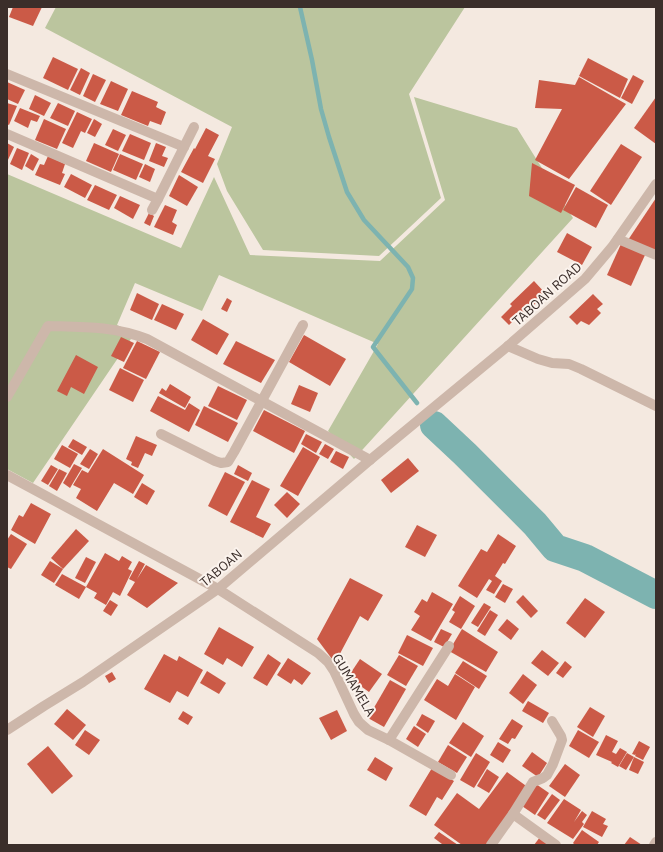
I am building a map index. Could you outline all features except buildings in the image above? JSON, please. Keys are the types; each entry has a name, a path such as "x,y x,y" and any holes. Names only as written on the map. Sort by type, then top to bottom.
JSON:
{"street":[{"path":"7,74 184,147"},
{"path":"152,210 194,127"},
{"path":"7,134 158,199"},
{"name":"TABOAN ROAD","path":"436,405 508,346 585,279 618,239 656,184"},
{"path":"618,239 656,255"},
{"path":"161,434 215,461 225,463 230,460 261,400 303,325"},
{"path":"7,397 48,326 106,328 147,339 370,460"},
{"path":"508,346 538,359 552,363 569,364 656,406"},
{"name":"TABOAN","path":"7,730 83,682 218,589 436,405"},
{"name":"GUMAMELA","path":"7,474 218,589 318,653 328,662 334,671 359,722 368,730 389,740 451,775"},
{"path":"389,740 449,646"},
{"path":"491,845 534,782 543,778 554,764 562,740 552,721"},
{"path":"513,814 556,845"}],"green space":[{"path":"56,7 465,7 409,94 441,198 379,256 263,250 227,191 217,164 232,127 45,28"},
{"path":"414,97 517,128 573,218 354,459 328,431 378,344 219,275 202,311 135,283 117,325 135,333 33,483 7,469 7,174 181,248 214,177 250,255 380,261 445,200"}],"waterway":[{"path":"300,7 321,109 347,192 364,220 408,267 413,278 412,289 373,347 417,403"},
{"path":"434,425 535,524 555,548 585,558 656,595"}]}
